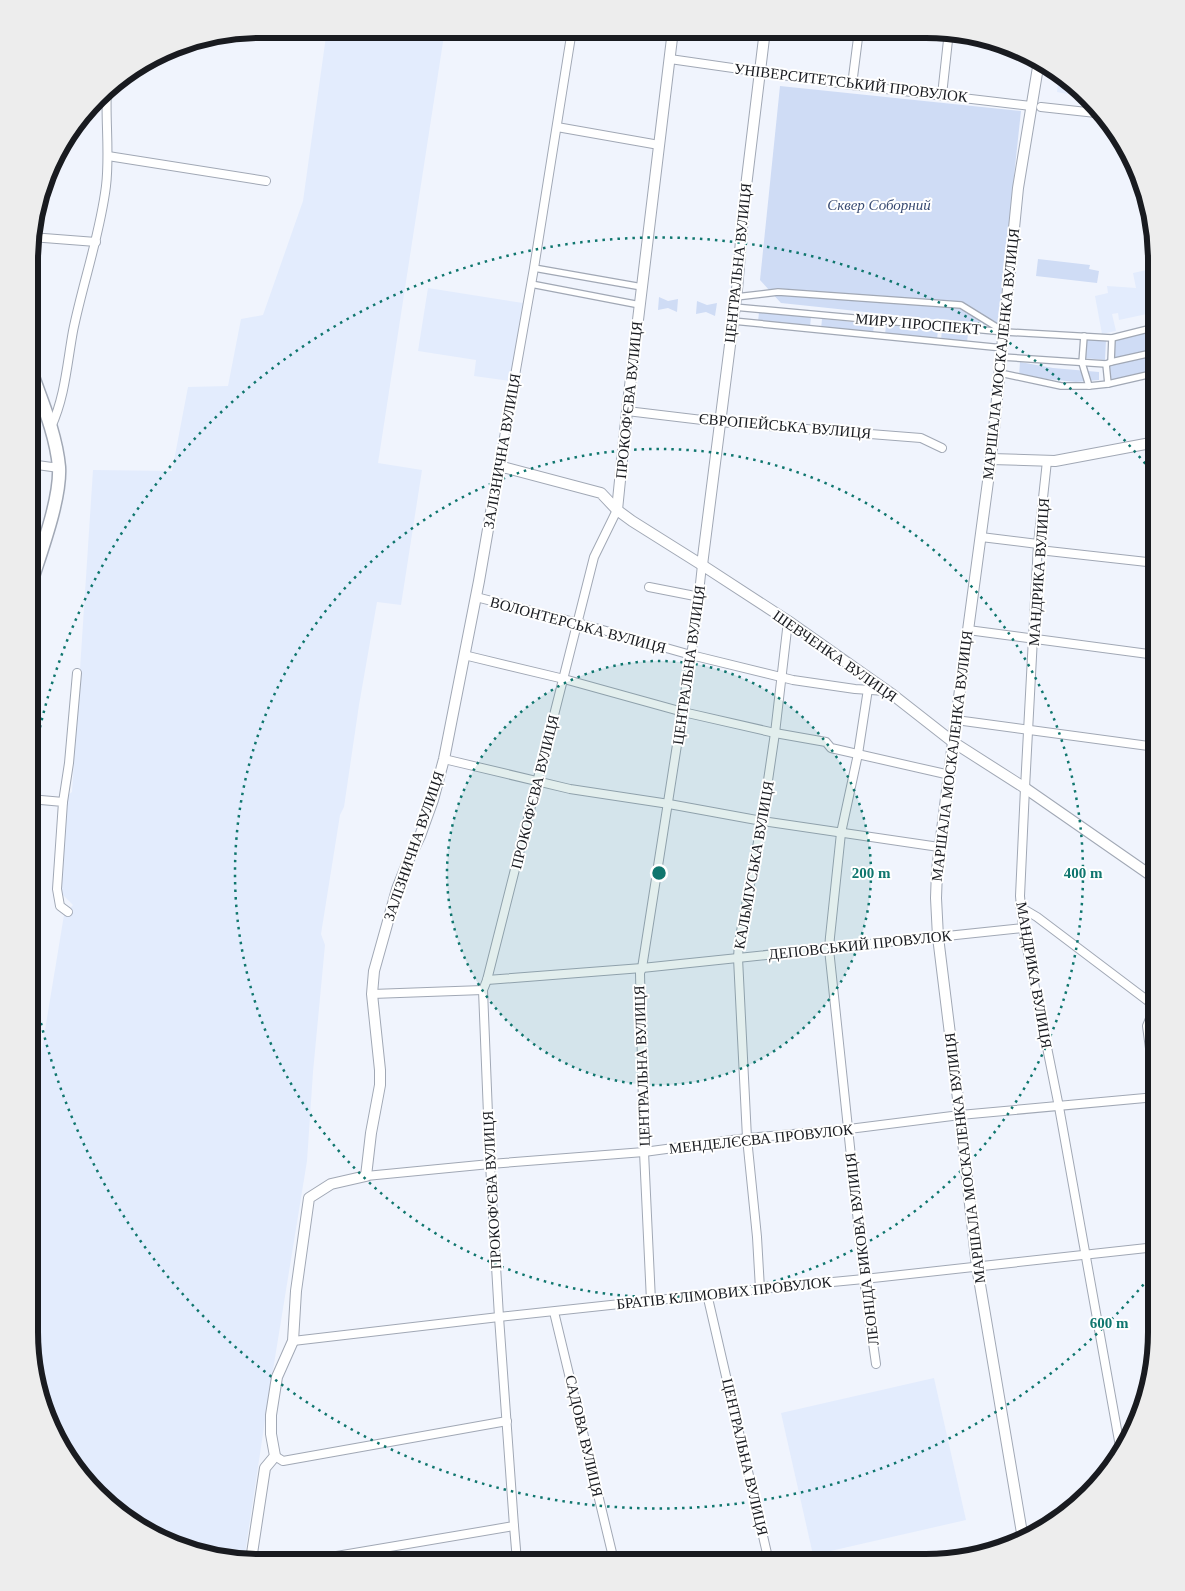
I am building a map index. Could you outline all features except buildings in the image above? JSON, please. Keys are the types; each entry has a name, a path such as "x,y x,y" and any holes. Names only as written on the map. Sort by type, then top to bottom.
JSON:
{"main road":[{"path":"38,393 51,428 59,468 57,490 38,558"}],"street":[{"name":"ЗАЛІЗНИЧНА ВУЛИЦЯ","path":"366,1176 371,1133 380,1085 372,994 374,971 397,889 427,818 444,759 476,597 534,268 571,38"},
{"name":"ПРОКОФ'ЄВА ВУЛИЦЯ","path":"517,1553 499,1317 490,1164 483,990 539,781 594,557 617,510 627,411 672,38"},
{"name":"ЦЕНТРАЛЬНА ВУЛИЦЯ","path":"651,1301 644,1152 640,974 669,804 700,597 702,565 733,322 744,203 764,38"},
{"path":"852,85 858,38"},
{"path":"942,95 949,39"},
{"name":"УНІВЕРСИТЕТСЬКИЙ ПРОВУЛОК","path":"670,59 852,85 1092,113"},
{"name":"МАРШАЛА МОСКАЛЕНКА ВУЛИЦЯ","path":"1023,1532 976,1267 938,937 936,898 939,847 992,459 1018,188 1036,107 1038,68"},
{"path":"51,428 62,400 73,330 96,242 106,186 108,156 106,100"},
{"path":"557,128 659,145"},
{"path":"108,156 266,181"},
{"path":"39,238 96,242"},
{"path":"534,268 642,287"},
{"path":"531,284 640,304"},
{"name":"МИРУ ПРОСПЕКТ","path":"735,302 778,292 961,305 1005,332"},
{"name":"МИРУ ПРОСПЕКТ","path":"735,302 1005,332"},
{"name":"МИРУ ПРОСПЕКТ","path":"733,322 1003,352 1082,363 1108,363 1148,354"},
{"path":"1005,332 1112,338 1148,330"},
{"path":"1084,336 1082,363 1088,386"},
{"path":"1108,384 1108,363 1112,338"},
{"path":"1000,373 1051,385 1088,386 1108,384 1148,375"},
{"name":"ЄВРОПЕЙСЬКА ВУЛИЦЯ","path":"627,411 719,422 907,436 921,438 942,448"},
{"path":"992,459 1063,460 1148,444"},
{"name":"МАНДРИКА ВУЛИЦЯ","path":"1047,461 1038,547 1020,907 1059,1107 1119,1440"},
{"path":"38,465 59,468"},
{"name":"ШЕВЧЕНКА ВУЛИЦЯ","path":"499,466 601,493 617,510 632,521 788,621 886,691 953,742 1025,788 1148,873"},
{"path":"981,536 1038,547 1148,562"},
{"path":"649,587 700,597"},
{"name":"ВОЛОНТЕРСЬКА ВУЛИЦЯ","path":"476,597 691,655 781,677 855,689 886,691"},
{"name":"КАЛЬМІУСЬКА ВУЛИЦЯ","path":"760,1289 747,1138 738,958 739,942 762,821 776,733 788,621"},
{"path":"968,630 1148,654"},
{"path":"464,655 564,678 683,712 826,742 831,748 950,775"},
{"path":"68,912 60,906 57,889 63,802 69,763 77,673"},
{"name":"ЛЕОНІДА БИКОВА ВУЛИЦЯ","path":"868,689 858,754 841,833 830,949 864,1279 876,1364"},
{"path":"956,720 1148,746"},
{"path":"444,759 570,789 762,821 939,847"},
{"path":"38,800 63,802"},
{"path":"1020,907 1037,917 1148,1001"},
{"name":"ДЕПОВСЬКИЙ ПРОВУЛОК","path":"487,980 642,968 1023,928"},
{"path":"372,994 483,990"},
{"name":"МЕНДЕЛЄЄВА ПРОВУЛОК","path":"366,1176 644,1152 747,1138 849,1129 960,1115 1148,1098"},
{"path":"366,1176 331,1184 309,1198 296,1291 293,1342 277,1377 271,1415 271,1434 275,1456 283,1461 507,1421"},
{"name":"БРАТІВ КЛІМОВИХ ПРОВУЛОК","path":"293,1342 707,1294 1148,1248"},
{"name":"ЦЕНТРАЛЬНА ВУЛИЦЯ","path":"707,1294 767,1553"},
{"name":"САДОВА ВУЛИЦЯ","path":"554,1312 612,1553"},
{"path":"252,1553 265,1468 275,1456"},
{"path":"349,1553 514,1526"}],"shaded area":[{"path":"326,38 444,38 378,463 422,470 401,605 377,602 344,807 340,815 321,934 325,945 307,1161 245,1553 231,1552 188,1542 148,1524 124,1508 93,1478 83,1467 60,1430 45,1389 38,1346 38,1072 64,915 73,905 61,893 67,796 72,792 93,470 172,471 188,387 228,386 241,319 263,315 303,201"},
{"path":"1058,81 1069,90 1068,94 1057,92"},
{"path":"1148,270 1148,314 1119,320 1118,313 1112,314 1116,331 1102,334 1095,296 1108,293 1107,286 1136,288 1133,273"},
{"path":"428,288 523,303 510,381 474,376 476,360 418,351"},
{"path":"934,1378 966,1520 822,1553 813,1553 781,1413"}],"green space":[{"name":"Сквер Соборний","path":"780,86 1021,111 998,326 781,303 760,280"},
{"path":"1038,259 1090,265 1089,269 1099,271 1097,283 1036,276"},
{"path":"659,297 668,301 678,299 677,312 668,308 658,310"},
{"path":"697,301 707,305 717,303 715,316 706,312 696,314"},
{"path":"759,312 811,317 810,327 758,322"},
{"path":"822,319 874,324 873,334 821,329"},
{"path":"886,325 938,330 937,340 885,335"},
{"path":"942,330 968,333 967,343 941,340"},
{"path":"1148,330 1148,375 1108,384 1106,364 1111,361 1112,338"},
{"path":"1086,338 1106,340 1105,360 1084,358 1084,355 1086,355"},
{"path":"1020,362 1053,368 1099,372 1099,380 1076,382 1019,376"}]}
